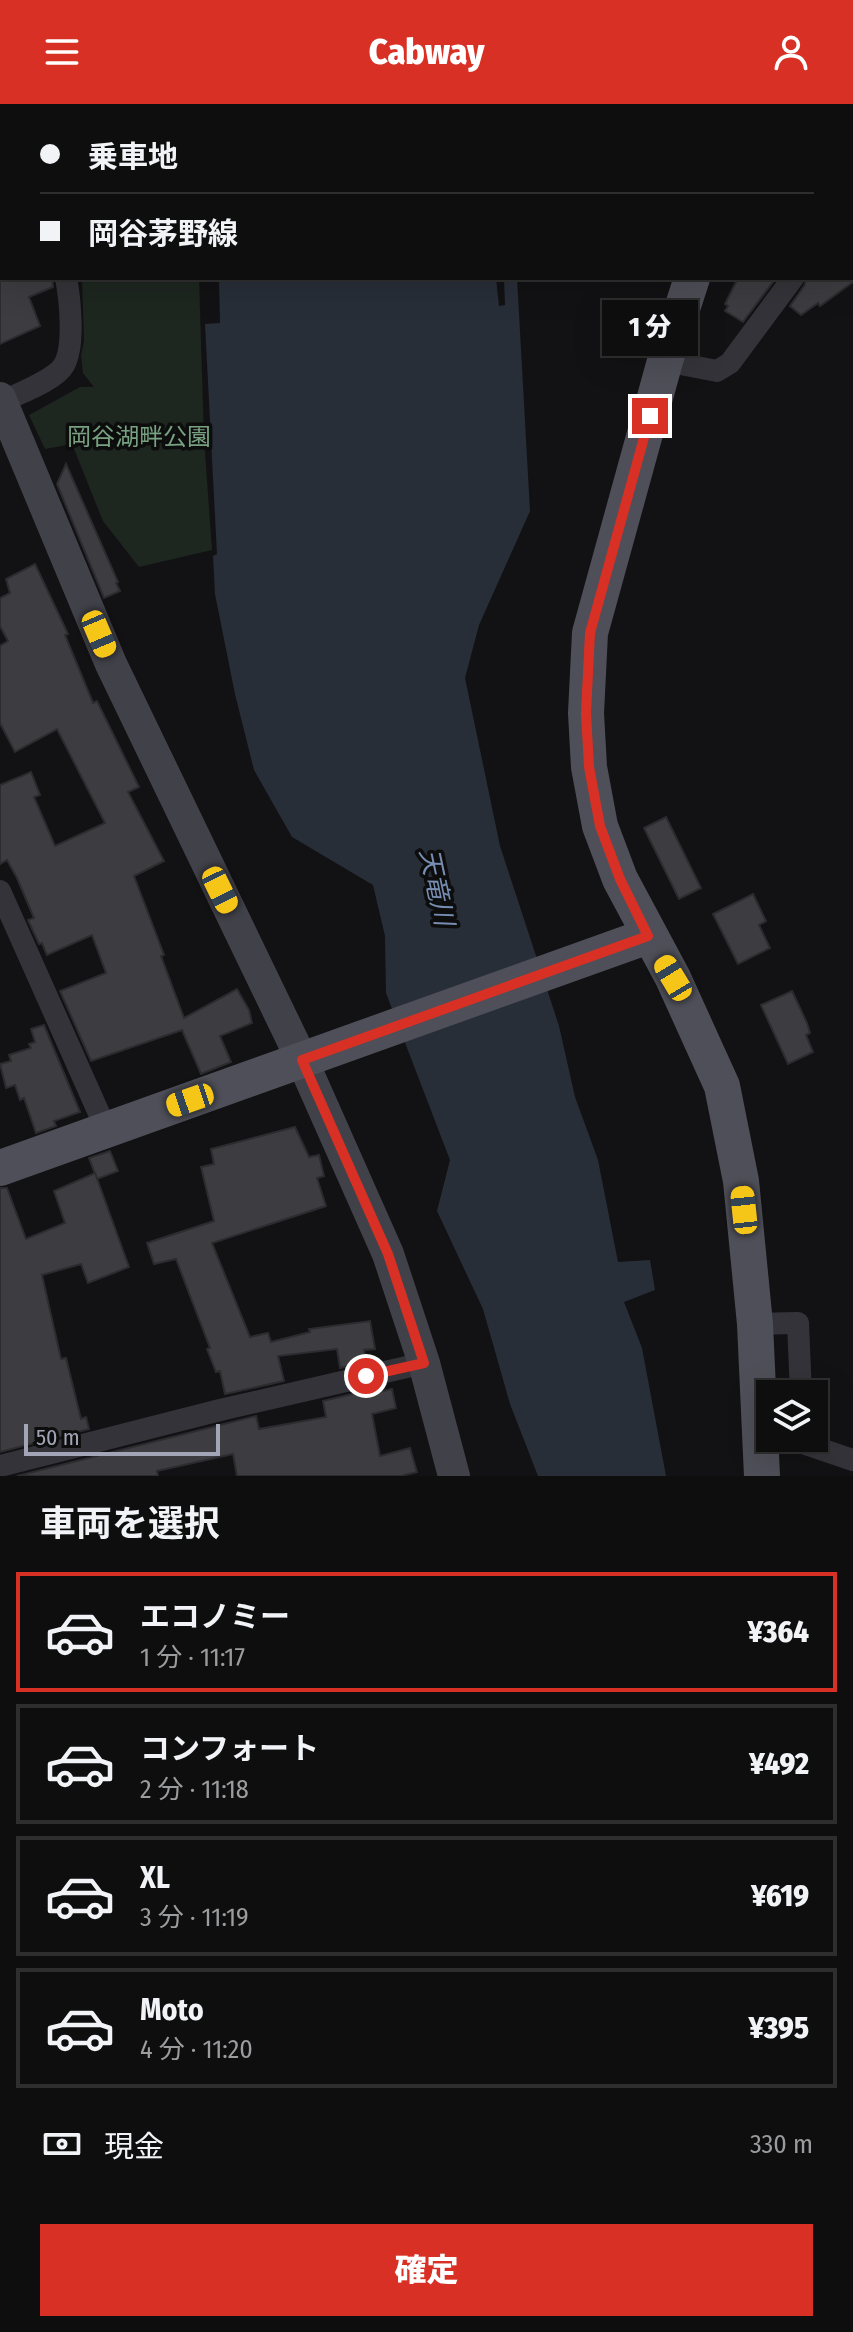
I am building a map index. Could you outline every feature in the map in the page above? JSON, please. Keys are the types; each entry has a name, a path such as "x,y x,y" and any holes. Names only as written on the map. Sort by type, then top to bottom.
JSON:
{"main road":[{"path":"691,280 665,361 590,633 586,713 589,767 600,826 620,879 632,942 673,978 722,1086 741,1181 755,1324 762,1476"},
{"path":"0,1168 632,942"}],"street":[{"path":"66,280 70,343 64,365 51,377 1,401 111,664 315,1056 388,1254 424,1363 454,1476"},
{"path":"665,361 717,371 730,363 792,280"},
{"path":"0,891 106,1129"},
{"path":"755,1324 798,1323 800,1380"},
{"path":"0,1466 189,1417 424,1363"},
{"path":"828,1452 853,1460"}],"green space":[{"name":"岡谷湖畔公園","path":"82,280 199,280 204,438 212,550 139,567 103,521 72,444 45,449 29,415 80,387 94,387 83,373 81,355 84,341"}],"water":[{"name":"天竜川","path":"219,280 496,280 499,306 505,305 504,280 517,280 530,511 479,625 465,678 500,846 559,1026 575,1097 598,1160 618,1262 650,1260 655,1290 624,1302 642,1348 666,1476 538,1476 510,1404 483,1309 437,1211 450,1160 386,993 385,936 373,885 292,837 254,770 215,594 213,556 217,554 205,324 220,323"}],"building":[{"path":"0,280 52,280 53,287 29,297 40,326 0,344"},
{"path":"737,280 774,280 743,322 725,311 728,306 725,304"},
{"path":"806,280 853,280 820,306 818,303 801,315 790,306"},
{"path":"66,464 118,582 120,591 104,598 57,484"},
{"path":"35,564 68,634 65,635 93,703 97,701 139,787 128,792 164,861 134,876 184,1018 237,989 249,1010 252,1023 220,1036 231,1062 201,1074 182,1030 91,1061 60,991 106,973 92,935 47,955 28,920 34,918 17,878 7,860 0,864 0,785 31,772 40,795 34,797 55,846 105,823 57,729 15,752 0,723 0,646 8,641 0,626 0,598 10,593 6,579"},
{"path":"666,817 701,888 679,899 644,828"},
{"path":"753,894 766,921 759,925 770,948 738,964 713,914"},
{"path":"792,991 807,1023 810,1033 806,1035 813,1052 788,1064 761,1005"},
{"path":"44,1025 80,1112 54,1121 56,1126 36,1133 24,1098 20,1100 15,1085 6,1088 0,1064 11,1061 9,1055 31,1048 29,1044 35,1042 31,1029"},
{"path":"295,1127 309,1157 319,1155 324,1176 317,1178 326,1206 212,1243 250,1337 268,1333 271,1342 310,1332 309,1329 370,1321 375,1349 364,1350 366,1362 340,1368 337,1349 278,1356 284,1381 225,1394 220,1371 216,1372 176,1259 154,1264 147,1243 214,1221 201,1167 214,1164 211,1149"},
{"path":"110,1151 118,1171 97,1179 89,1158"},
{"path":"95,1173 129,1267 88,1283 81,1264 42,1275 61,1359 66,1358 81,1419 86,1417 89,1429 0,1452 0,1188 7,1188 26,1239 65,1223 54,1191"},
{"path":"392,1389 396,1408 372,1414 380,1456 410,1448 417,1472 401,1476 237,1476 233,1454 157,1471 158,1476 17,1476 256,1416 259,1429 326,1417 323,1401 369,1390 370,1394"}],"route":[{"path":"366,1376 424,1363 388,1254 302,1060 648,936 620,879 600,826 589,767 586,713 590,633 650,416"}]}
